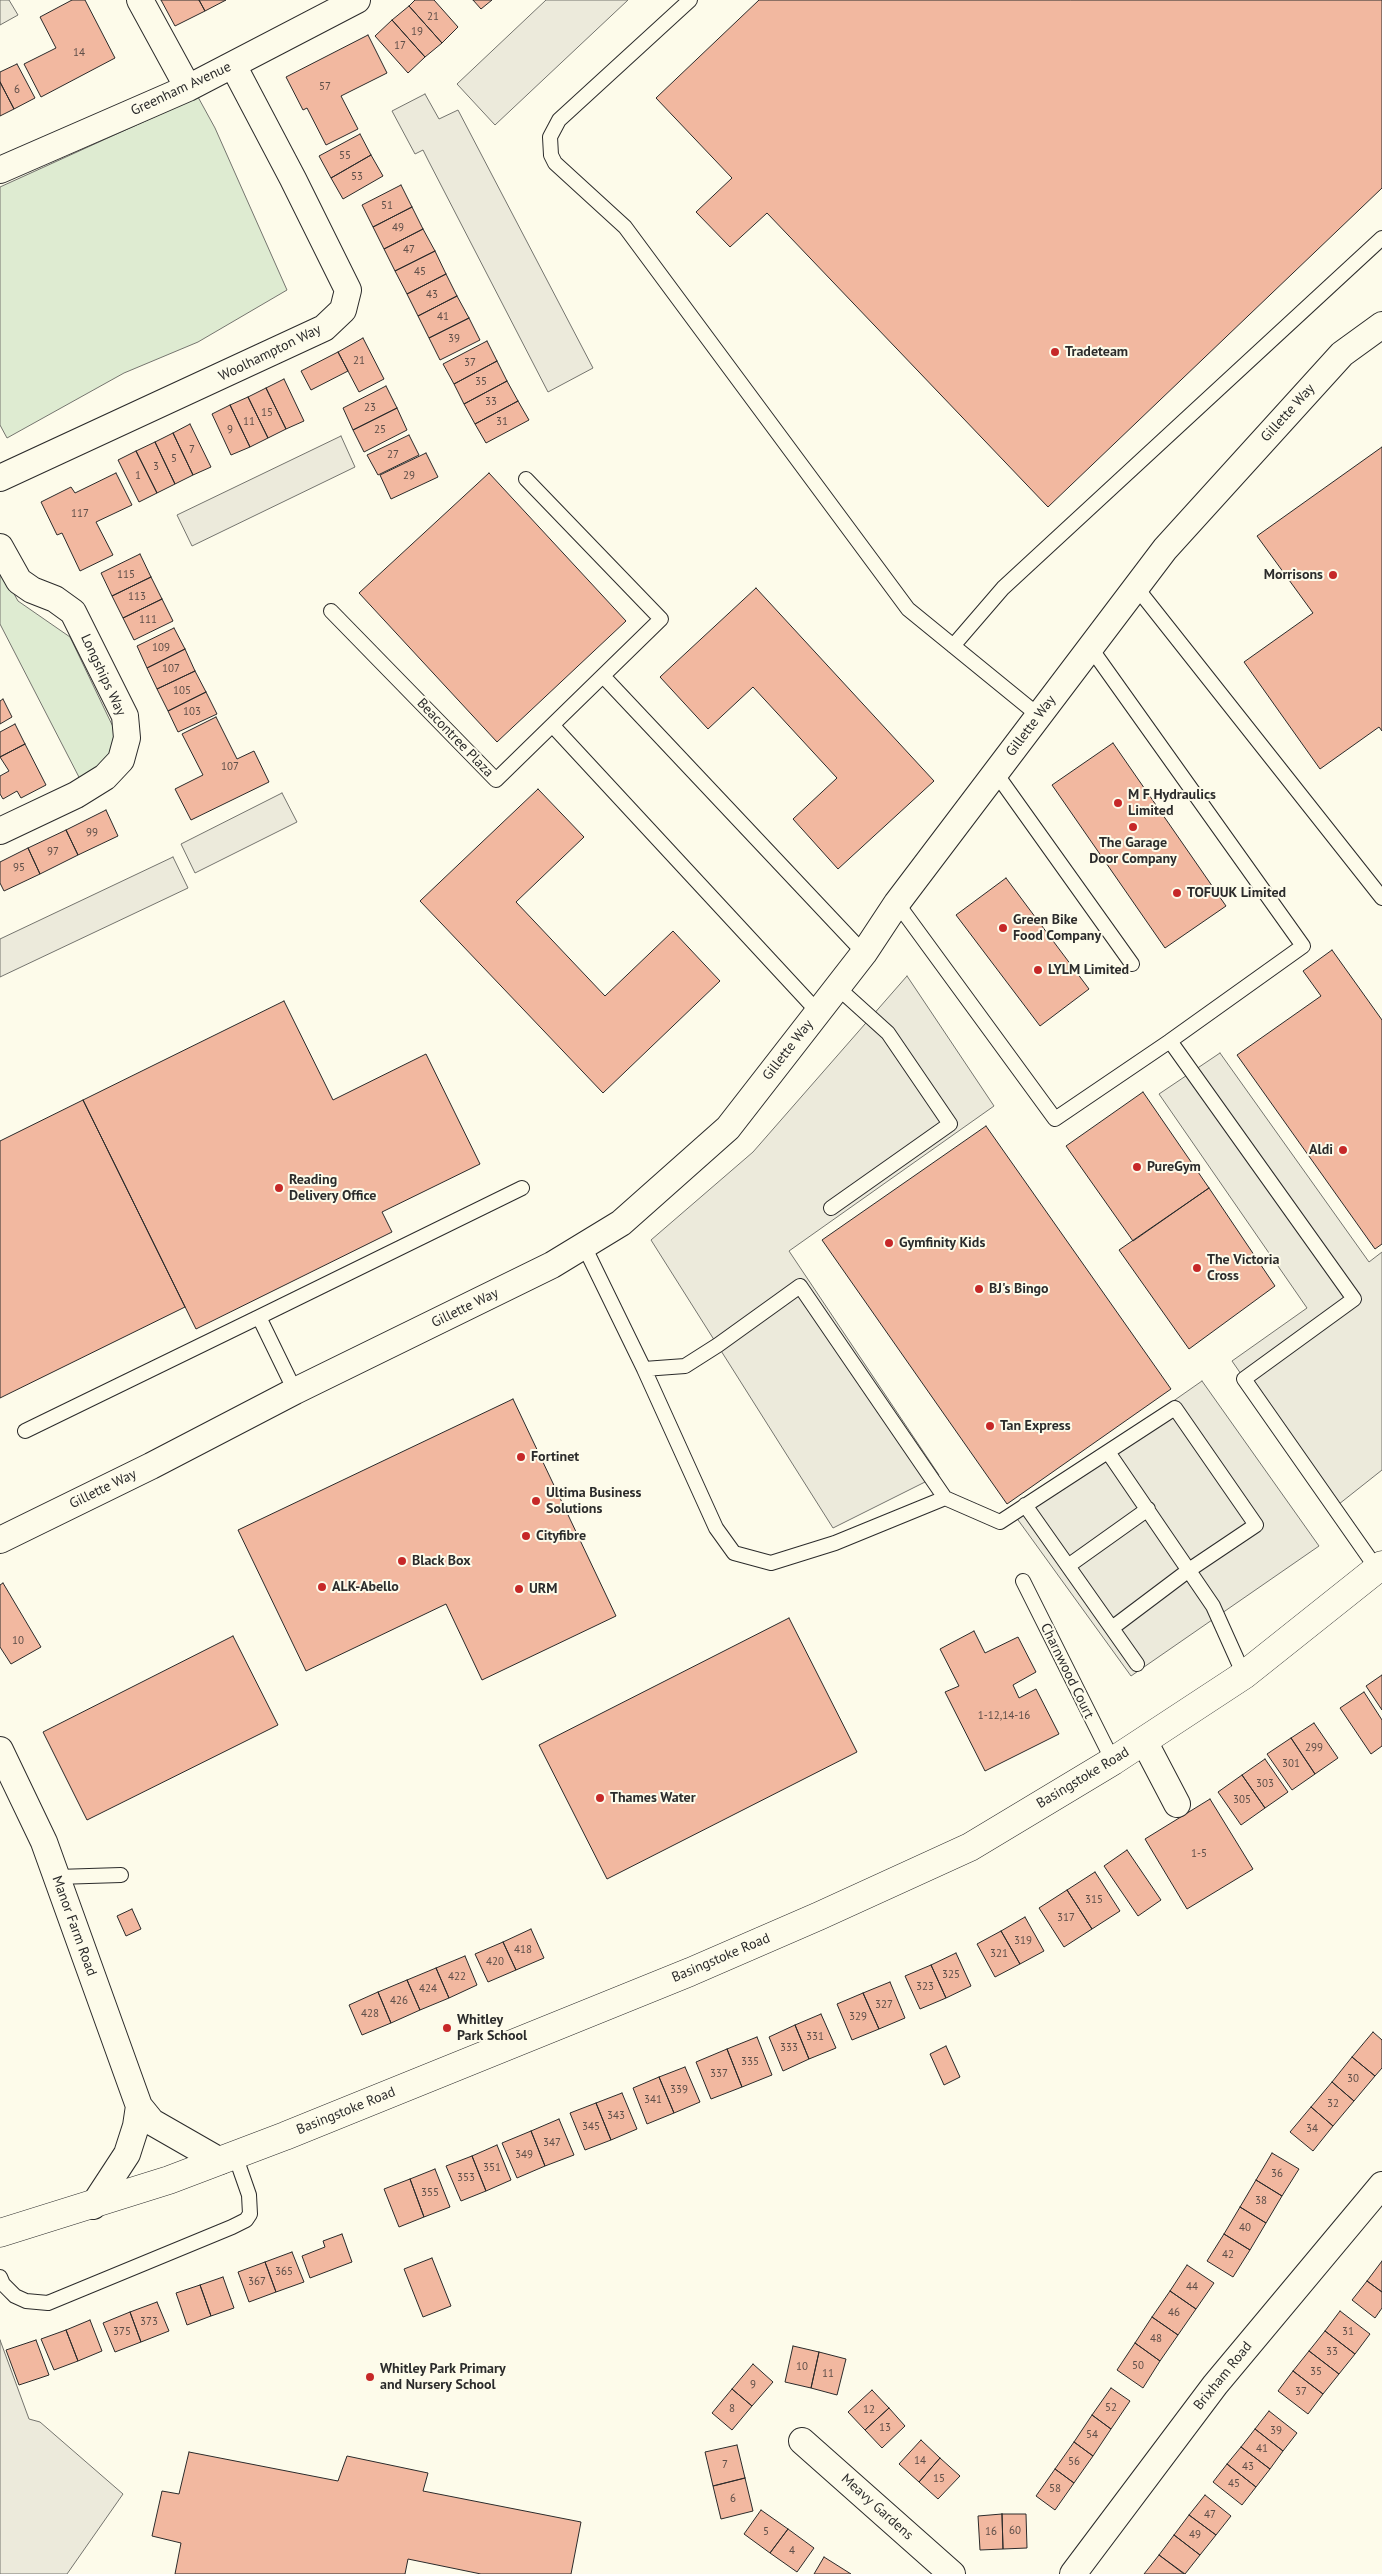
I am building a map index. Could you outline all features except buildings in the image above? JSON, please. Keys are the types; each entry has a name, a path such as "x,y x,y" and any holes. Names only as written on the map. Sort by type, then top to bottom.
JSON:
{"main road":[{"name":"Basingstoke Road","path":"0,2233 92,2206 227,2158 690,1972 970,1847 1113,1761 1244,1675 1380,1567"}],"street":[{"path":"140,0 188,88"},
{"name":"Greenham Avenue","path":"0,170 188,88 357,0"},
{"name":"Woolhampton Way","path":"0,478 324,328 343,310 348,290 294,179 233,65"},
{"name":"Gillette Way","path":"0,1540 151,1466 295,1391 552,1265 622,1223 728,1128 864,953 896,903 1166,549 1342,354 1382,325"},
{"name":"Longships Way","path":"0,547 19,581 32,590 55,598 73,612 125,716 127,738 121,760 105,777 76,795 0,831"},
{"path":"1144,1741 1177,1804"},
{"name":"Manor Farm Road","path":"0,1750 44,1842 139,2106 152,2122 227,2158"},
{"path":"92,2206 127,2154 136,2126 139,2106"},
{"name":"Brixham Road","path":"1073,2574 1215,2385 1382,2185"},
{"name":"Meavy Gardens","path":"802,2441 952,2574"}],"lane":[{"path":"690,0 559,120 550,137 551,155 555,163 625,227 908,610 1038,715"},
{"path":"953,646 1003,588 1382,238"},
{"name":"Beacontree Plaza","path":"331,611 496,780 661,619 526,479"},
{"path":"1136,586 1382,898"},
{"path":"896,903 1055,1119 1170,1041 1304,946 1090,647"},
{"path":"603,676 864,953"},
{"path":"553,726 818,1012"},
{"path":"996,772 1132,964"},
{"path":"831,1208 950,1124 888,1033 837,987"},
{"path":"1170,1041 1354,1299 1244,1379 1380,1567"},
{"path":"25,1431 522,1188"},
{"path":"584,1246 644,1369 716,1528 734,1553 771,1563 835,1543 945,1498"},
{"path":"644,1369 685,1366 718,1345 800,1286 945,1498 1000,1522 1176,1408 1256,1526 1189,1570 1112,1628"},
{"path":"259,1317 295,1391"},
{"path":"1108,1452 1213,1606 1244,1675"},
{"path":"1026,1505 1137,1664"},
{"path":"1068,1566 1148,1509"},
{"name":"Charnwood Court","path":"1023,1580 1113,1761"},
{"path":"57,1877 121,1875"},
{"path":"0,2277 3,2284 15,2296 26,2301 48,2303 239,2224 250,2214 250,2206 227,2158"}],"green space":[{"path":"198,97 215,128 287,290 198,342 124,373 7,438 0,425 0,187"},
{"path":"0,569 18,601 70,637 116,733 107,768 81,781 0,624"}],"shaded area":[{"path":"0,0 9,0 18,15 0,25"},
{"path":"546,0 628,0 495,125 457,84"},
{"path":"425,94 439,119 458,110 593,368 548,392 423,150 415,154 392,111"},
{"path":"341,436 355,467 192,546 177,515"},
{"path":"282,793 297,822 195,873 181,844"},
{"path":"173,857 188,888 0,977 0,939"},
{"path":"907,976 994,1106 789,1251 939,1475 833,1528 651,1240 753,1152"},
{"path":"1220,1053 1369,1262 1382,1252 1382,1470 1334,1508 1232,1361 1307,1308 1159,1094"},
{"path":"1202,1381 1319,1546 1131,1676 1013,1513"},
{"path":"0,2340 29,2419 40,2422 123,2494 67,2574 0,2574"}],"place":[{"name":"Tradeteam","path":"1055,352"},
{"name":"Morrisons","path":"1333,575"},
{"name":"M F Hydraulics Limited","path":"1118,803"},
{"name":"The Garage Door Company","path":"1133,827"},
{"name":"TOFUUK Limited","path":"1177,893"},
{"name":"Green Bike Food Company","path":"1003,928"},
{"name":"LYLM Limited","path":"1038,970"},
{"name":"Aldi","path":"1343,1150"},
{"name":"PureGym","path":"1137,1167"},
{"name":"Reading Delivery Office","path":"279,1188"},
{"name":"Gymfinity Kids","path":"889,1243"},
{"name":"The Victoria Cross","path":"1197,1268"},
{"name":"BJ's Bingo","path":"979,1289"},
{"name":"Tan Express","path":"990,1426"},
{"name":"Fortinet","path":"521,1457"},
{"name":"Ultima Business Solutions","path":"536,1501"},
{"name":"Cityfibre","path":"526,1536"},
{"name":"Black Box","path":"402,1561"},
{"name":"ALK-Abello","path":"322,1587"},
{"name":"URM","path":"519,1589"},
{"name":"Thames Water","path":"600,1798"},
{"name":"Whitley Park School","path":"447,2028"},
{"name":"Whitley Park Primary and Nursery School","path":"370,2377"}]}
